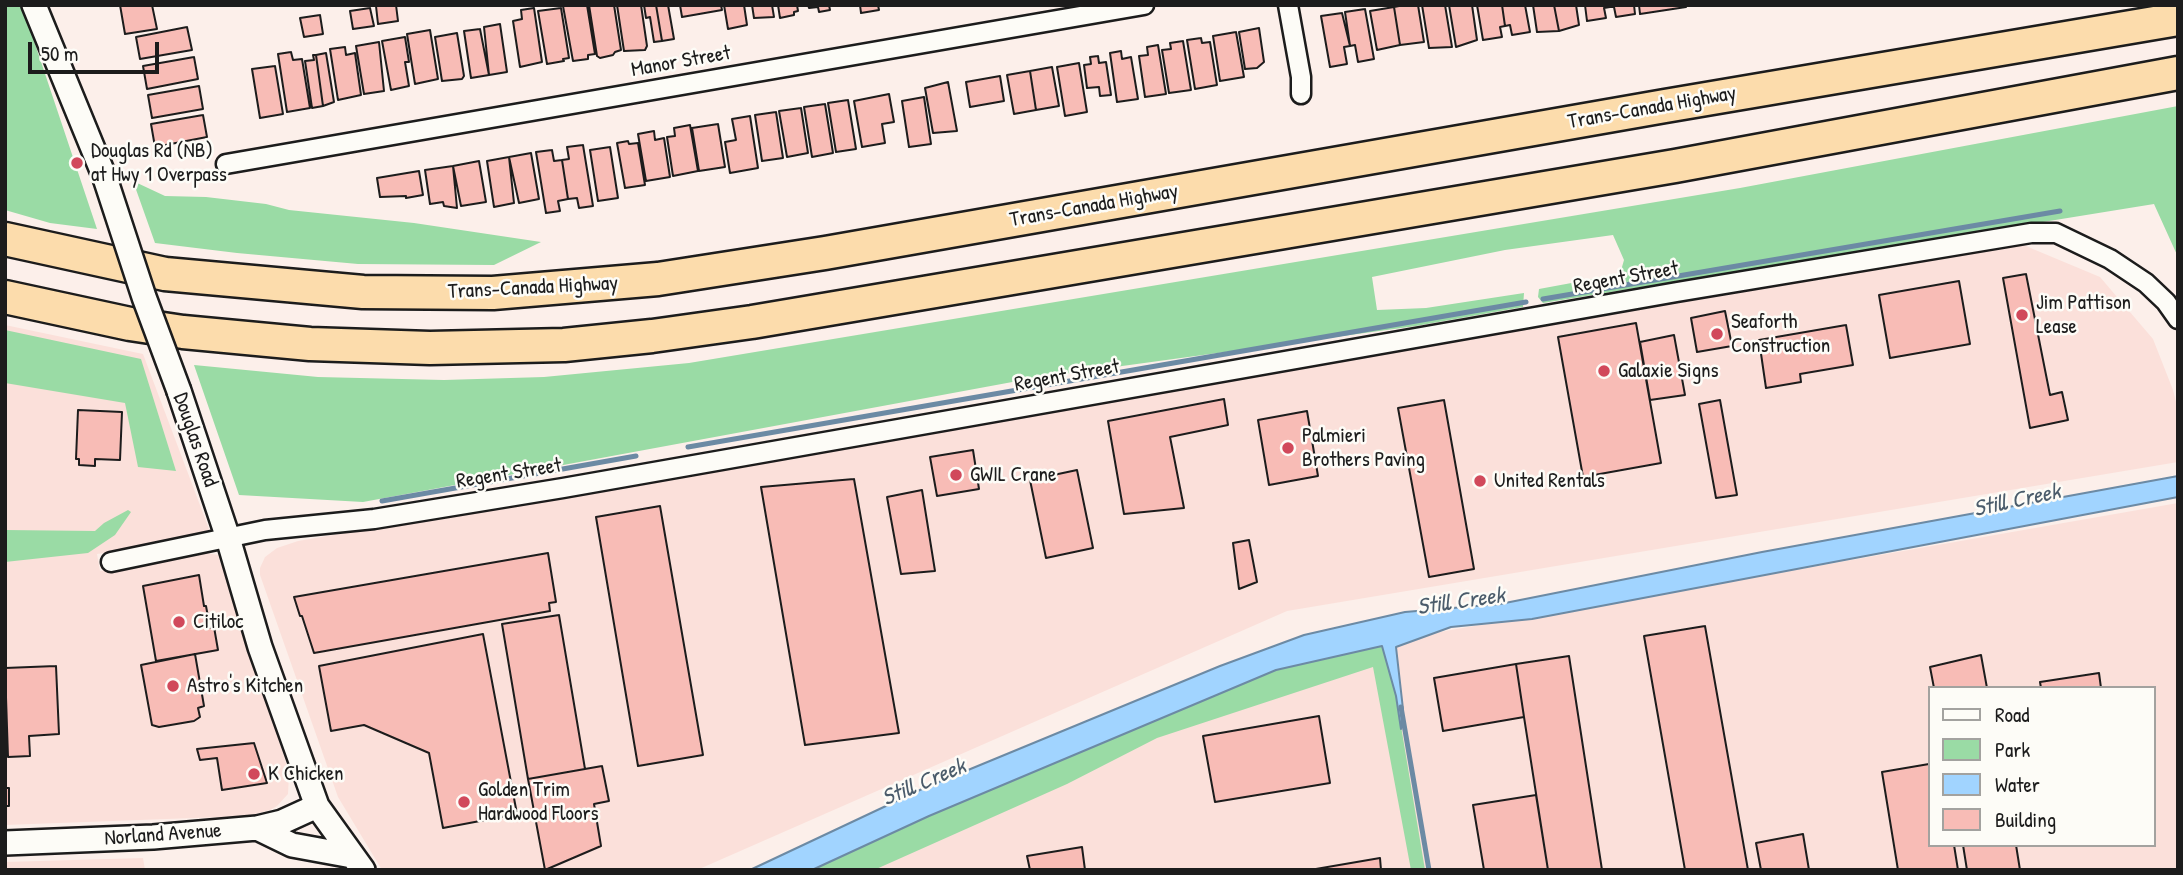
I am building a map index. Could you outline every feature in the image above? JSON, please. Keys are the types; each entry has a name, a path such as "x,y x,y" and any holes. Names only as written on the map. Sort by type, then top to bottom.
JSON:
{"highway":[{"name":"Trans-Canada Highway","path":"5,239 165,274 258,285 363,292 493,293 631,282 825,253 2178,19"},
{"path":"5,297 130,324 310,344 430,348 537,345 652,336 752,322 1662,168 2178,73"}],"street":[{"name":"Douglas Road","path":"34,5 105,178 228,538 260,647 317,806 358,863"},
{"name":"Manor Street","path":"226,164 1144,5"},
{"path":"1288,5 1301,76 1301,94"},
{"name":"Regent Street","path":"111,562 265,530 374,519 563,488 1677,292 2031,233 2056,233 2110,259 2146,283 2166,302 2178,320"},
{"name":"Norland Avenue","path":"5,843 153,837 257,828 282,822 317,806"},
{"path":"257,828 292,845 358,863"}],"shaded area":[{"path":"2021,244 2100,277 2153,339 2178,410 2178,462 1287,611 697,870 382,870 338,797 260,575 265,557 277,548 298,541"},
{"path":"5,325 143,354 209,529 205,535 192,540 97,554 100,571 206,553 218,555 289,773 288,794 270,810 248,816 5,825"},
{"path":"2178,503 2178,870 833,870 1331,651"},
{"path":"143,858 145,870 5,870 5,862"}],"green space":[{"path":"5,5 22,5 97,229 50,223 5,210"},
{"path":"2178,106 2178,257 2154,204 1543,303 1538,297 1539,289 1620,274 1624,260 1613,235 1505,250 1372,277 1377,310 1426,308 1524,293 1523,307 1416,326 1034,378 363,502 239,495 194,365 318,377 444,380 544,377 689,363 1740,188"},
{"path":"133,181 165,196 206,197 266,204 289,210 414,223 541,242 494,265 358,264 155,243"},
{"path":"5,330 141,359 176,471 138,467 125,403 5,383"},
{"path":"128,510 131,512 115,535 88,553 5,562 5,530 95,531"},
{"path":"1382,646 1396,696 1425,870 1411,870 1373,667 1157,738 1067,784 874,870 812,870 929,816 1275,670"}],"water":[{"path":"2178,476 2178,497 1532,619 1451,627 1396,647 1403,709 1401,729 1396,696 1382,646 1276,670 929,816 812,870 750,870 922,789 1220,666 1304,635 1405,612 1500,604 1762,552"}],"building":[{"path":"120,5 152,5 157,29 125,34"},
{"path":"396,5 398,21 378,24 376,6"},
{"path":"587,5 595,54 588,55 588,59 573,61 563,6"},
{"path":"589,5 614,5 621,50 613,55 600,58 597,56"},
{"path":"617,5 641,5 647,46 645,50 624,51"},
{"path":"644,5 656,5 662,41 654,42 650,17 646,18"},
{"path":"656,5 668,5 674,39 662,41"},
{"path":"680,5 721,5 722,10 682,17"},
{"path":"724,5 744,5 747,25 728,29"},
{"path":"752,5 772,5 774,17 754,18"},
{"path":"778,5 797,5 798,11 794,12 794,15 780,18"},
{"path":"808,5 829,5 830,10 819,12 818,7 809,8"},
{"path":"860,5 878,5 879,10 861,13"},
{"path":"1418,5 1424,42 1400,45 1394,7"},
{"path":"1422,5 1445,5 1452,47 1429,48"},
{"path":"1449,5 1472,5 1477,40 1456,47"},
{"path":"1477,5 1502,5 1505,26 1500,27 1502,37 1483,40"},
{"path":"1502,5 1525,5 1530,32 1512,35 1510,25 1505,26"},
{"path":"1533,5 1554,5 1559,31 1537,32"},
{"path":"1554,5 1576,5 1579,25 1559,31"},
{"path":"1585,5 1610,7 1604,8 1606,18 1587,21"},
{"path":"1610,5 1634,5 1635,14 1616,17 1614,7"},
{"path":"1639,5 1685,5 1686,7 1640,14"},
{"path":"1394,7 1400,45 1377,50 1370,11"},
{"path":"370,8 374,26 353,29 350,11"},
{"path":"534,8 542,62 520,67 513,21 522,19 521,10"},
{"path":"561,8 569,58 547,64 538,11"},
{"path":"1365,9 1374,59 1358,62 1355,45 1350,46 1345,12"},
{"path":"1342,13 1350,46 1344,47 1347,64 1330,67 1321,16"},
{"path":"320,15 323,34 304,37 300,18"},
{"path":"500,24 507,72 489,75 484,27"},
{"path":"187,27 192,50 140,59 136,37"},
{"path":"1259,28 1264,62 1257,68 1245,69 1239,32"},
{"path":"480,29 489,75 471,78 464,31"},
{"path":"430,30 438,79 415,84 407,34"},
{"path":"1236,32 1244,77 1220,81 1213,36"},
{"path":"457,33 464,76 462,79 442,81 435,37"},
{"path":"405,37 409,86 391,90 382,41"},
{"path":"1201,38 1202,43 1210,42 1217,85 1195,89 1187,40"},
{"path":"1183,41 1191,90 1169,93 1162,50 1171,49 1170,43"},
{"path":"379,42 384,91 364,94 356,46"},
{"path":"1158,45 1166,94 1145,97 1139,56 1148,55 1147,47"},
{"path":"345,47 346,55 355,53 361,95 338,100 330,49"},
{"path":"1121,51 1122,59 1131,57 1138,99 1117,102 1110,53"},
{"path":"291,52 293,60 302,59 310,108 287,112 278,54"},
{"path":"326,53 334,102 323,106 316,55"},
{"path":"313,55 316,55 323,106 312,108 305,61 314,60"},
{"path":"1098,56 1099,63 1106,62 1111,95 1100,96 1099,87 1087,88 1084,65 1091,64 1090,57"},
{"path":"194,57 198,79 147,89 143,66"},
{"path":"1079,63 1087,112 1065,116 1057,67"},
{"path":"275,66 283,114 260,118 252,69"},
{"path":"1052,67 1059,106 1036,110 1030,71"},
{"path":"1030,71 1036,110 1014,114 1007,75"},
{"path":"1000,76 1004,101 970,107 966,82"},
{"path":"948,82 957,131 933,133 925,88"},
{"path":"199,86 203,109 152,118 148,95"},
{"path":"889,94 894,122 882,124 885,143 862,147 854,101"},
{"path":"924,97 931,144 909,147 902,101"},
{"path":"848,100 856,149 836,152 828,103"},
{"path":"825,104 833,153 812,157 804,107"},
{"path":"801,108 808,153 787,157 779,111"},
{"path":"776,112 783,158 762,161 755,115"},
{"path":"203,115 207,137 155,147 151,124"},
{"path":"750,116 758,168 730,173 725,142 736,140 732,119"},
{"path":"718,124 725,167 699,171 692,128"},
{"path":"690,125 698,171 673,176 667,137 675,136 674,128"},
{"path":"654,131 655,140 664,138 670,177 646,181 638,134"},
{"path":"628,141 629,144 638,143 645,185 625,188 617,143"},
{"path":"583,145 593,206 579,208 577,198 568,199 562,160 569,159 567,147"},
{"path":"610,147 618,198 598,201 590,150"},
{"path":"552,150 554,161 562,160 568,199 558,201 560,211 546,213 536,152"},
{"path":"531,153 539,199 519,203 509,157"},
{"path":"509,157 514,203 494,207 487,161"},
{"path":"479,161 486,202 461,206 453,166"},
{"path":"453,166 457,208 444,206 443,202 430,204 425,170"},
{"path":"419,171 423,195 406,198 380,197 377,178"},
{"path":"2026,274 2050,395 2062,392 2068,420 2030,428 2003,278"},
{"path":"1959,281 1970,344 1890,358 1879,295"},
{"path":"1725,311 1732,346 1697,352 1691,318"},
{"name":"Galaxie Signs","path":"1636,323 1661,463 1583,477 1558,337"},
{"path":"1846,325 1853,365 1800,374 1801,382 1766,388 1759,340"},
{"path":"1674,335 1685,395 1650,400 1640,342"},
{"path":"1224,399 1228,425 1170,437 1184,508 1124,514 1108,421"},
{"path":"1444,400 1474,569 1429,577 1398,408"},
{"path":"1720,400 1737,495 1716,498 1699,404"},
{"path":"78,410 122,412 120,460 95,459 95,466 79,465 79,459 76,459"},
{"name":"Palmieri Brothers Paving","path":"1307,411 1318,476 1269,485 1258,420"},
{"path":"973,450 979,489 937,496 930,457"},
{"path":"1077,470 1093,548 1046,558 1030,480"},
{"path":"854,479 899,733 805,745 761,487"},
{"path":"922,490 935,571 901,574 887,497"},
{"path":"660,506 703,755 638,766 596,517"},
{"path":"1249,540 1257,582 1239,589 1233,543"},
{"path":"548,553 556,602 549,603 550,611 314,653 294,597"},
{"name":"Citiloc","path":"199,575 204,606 210,628 214,627 218,650 156,661 143,586"},
{"path":"559,615 585,769 528,779 502,624"},
{"path":"1705,626 1748,870 1685,870 1644,636"},
{"path":"483,634 517,814 443,828 429,753 364,725 331,731 319,666"},
{"name":"Astro's Kitchen","path":"195,654 204,706 198,708 200,717 194,721 159,727 152,725 141,665"},
{"path":"1981,655 1987,686 1934,686 1930,667"},
{"path":"1569,656 1602,870 1548,870 1524,717 1516,664"},
{"path":"1516,664 1524,717 1443,731 1434,678"},
{"path":"56,666 59,734 29,736 30,756 8,757 5,668"},
{"path":"2099,673 2101,686 2041,686 2040,682"},
{"path":"1319,716 1330,783 1215,802 1203,736"},
{"path":"254,743 267,783 222,790 217,758 200,760 197,749"},
{"path":"1927,764 1927,847 1954,847 1958,870 1898,870 1882,772"},
{"path":"602,766 609,801 594,804 601,846 545,870 528,779"},
{"path":"5,788 9,788 9,806 5,806"},
{"path":"1536,795 1548,870 1484,870 1473,805"},
{"path":"1803,834 1809,870 1761,870 1756,843"},
{"path":"1082,847 1085,870 1030,870 1027,856"},
{"path":"1963,847 2016,847 2020,870 1967,870"},
{"path":"1380,858 1381,870 1310,870"}],"waterway":[{"path":"1543,299 2060,211"},
{"path":"688,447 1526,302"},
{"path":"382,501 636,456"},
{"path":"1401,707 1429,870"}],"place":[{"name":"Douglas Rd (NB) at Hwy 1 Overpass","path":"77,163"},
{"name":"Jim Pattison Lease","path":"2022,315"},
{"name":"Seaforth Construction","path":"1717,334"},
{"name":"Galaxie Signs","path":"1604,371"},
{"name":"Palmieri Brothers Paving","path":"1288,448"},
{"name":"GWIL Crane","path":"956,475"},
{"name":"United Rentals","path":"1480,481"},
{"name":"Citiloc","path":"179,622"},
{"name":"Astro's Kitchen","path":"173,686"},
{"name":"K Chicken","path":"254,774"},
{"name":"Golden Trim Hardwood Floors","path":"464,802"}],"water label":[{"name":"Still Creek","path":"2017,501"},
{"name":"Still Creek","path":"1461,602"},
{"name":"Still Creek","path":"924,783"}]}
